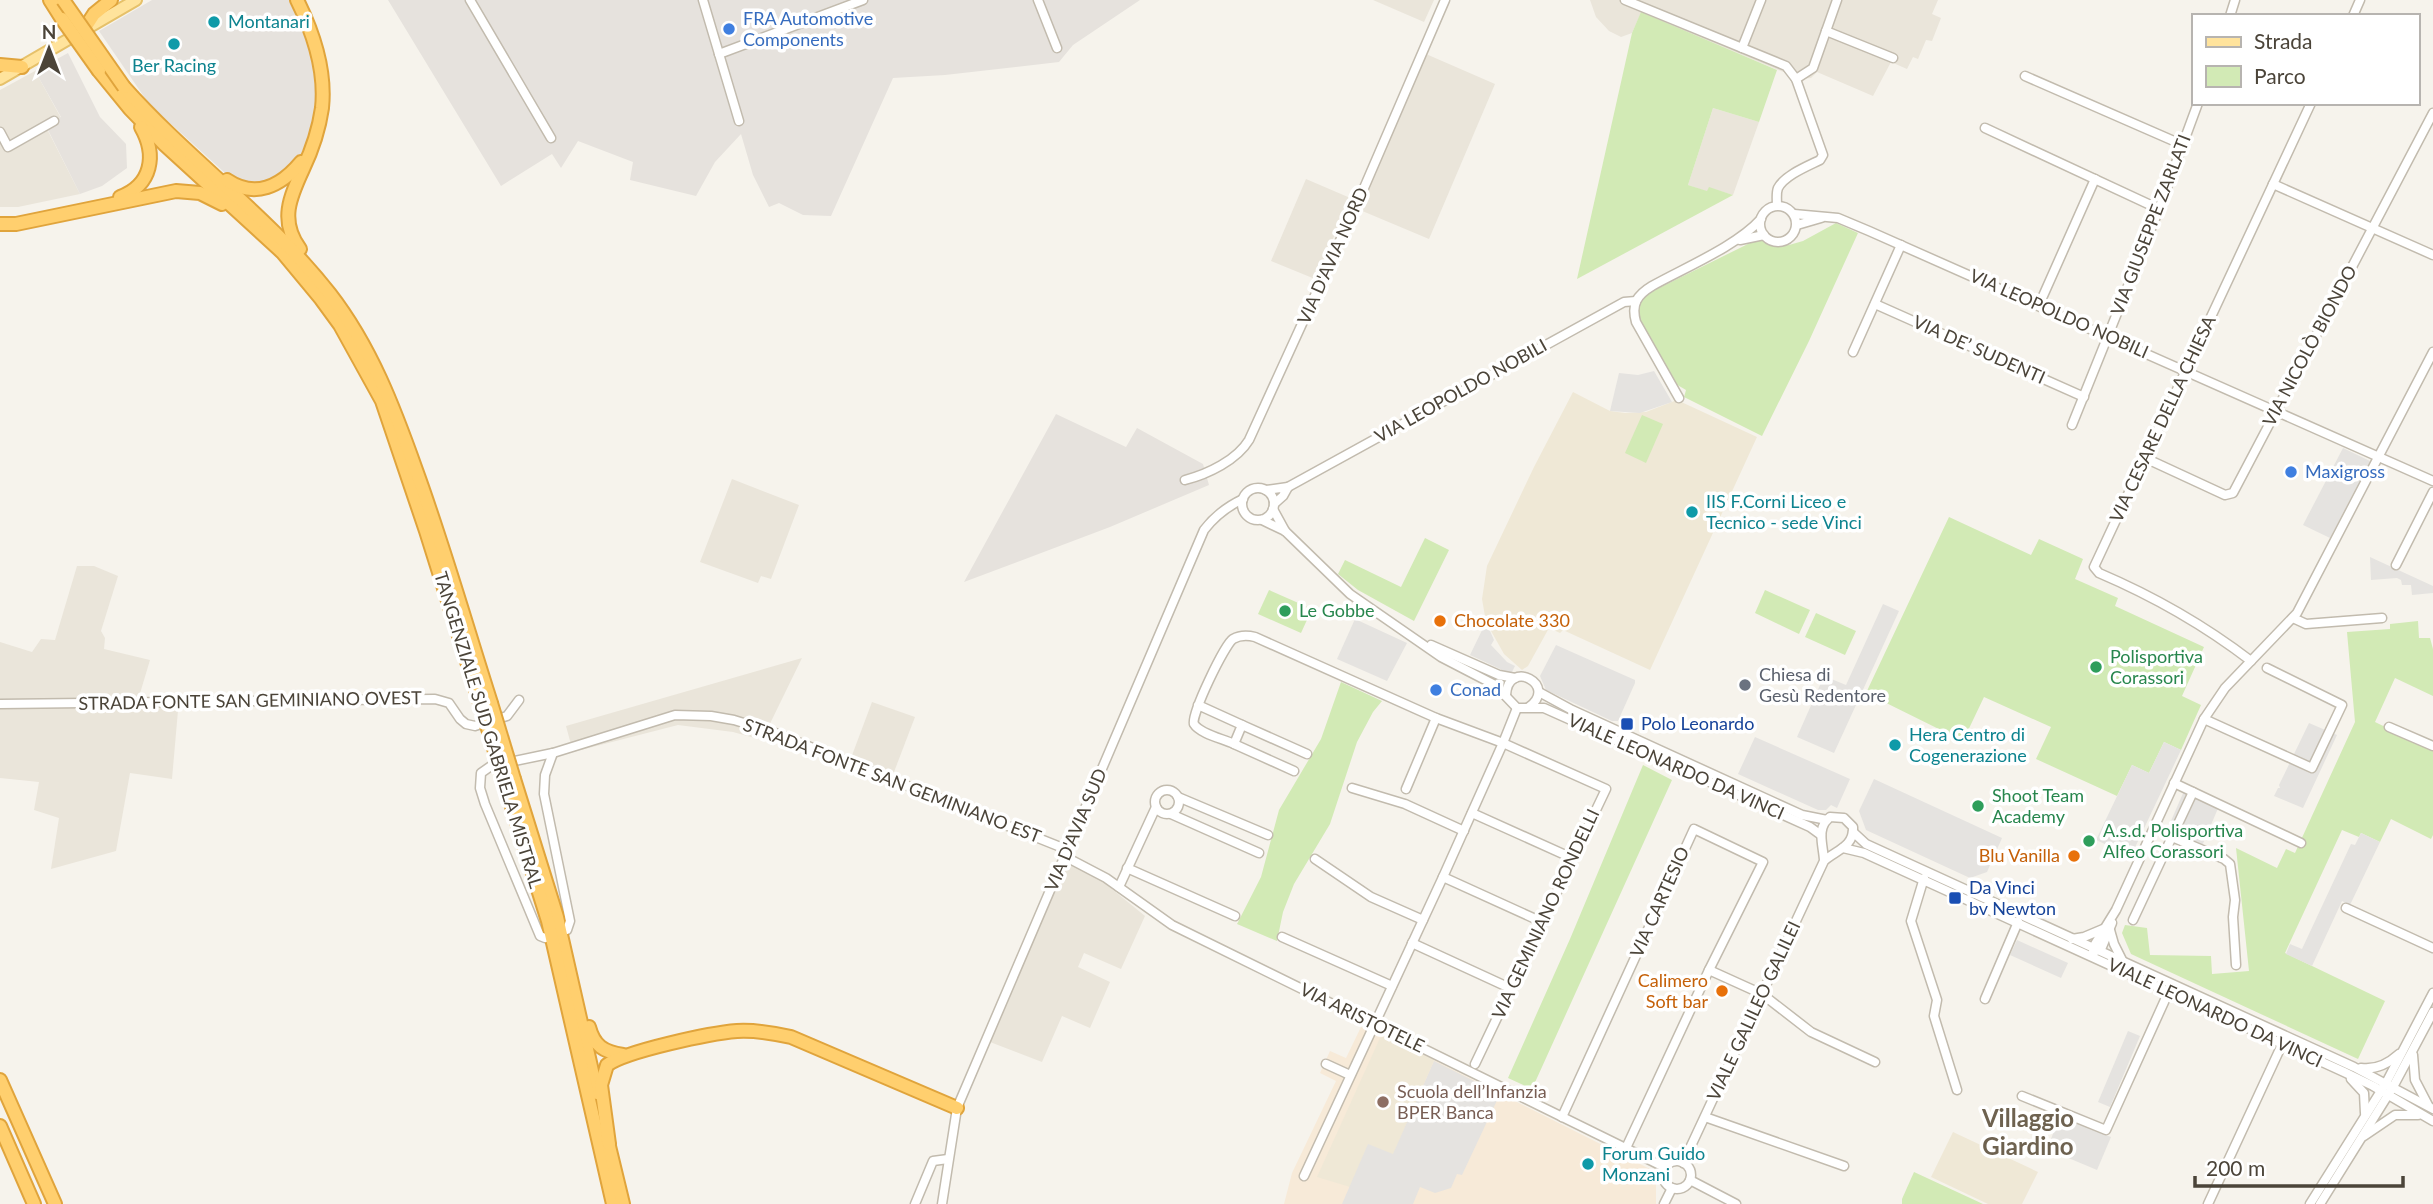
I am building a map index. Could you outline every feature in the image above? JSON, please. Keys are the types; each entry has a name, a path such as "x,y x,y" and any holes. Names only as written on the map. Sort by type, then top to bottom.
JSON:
{"highway":[{"path":"50,0 78,42 120,90 278,233 330,295"},
{"path":"63,0 120,90 149,143 149,169 143,181 131,193 103,204"},
{"path":"83,31 94,14 111,0"},
{"path":"297,0 313,37 323,89 318,127 288,201 288,221 293,239 324,278 330,295"},
{"path":"0,65 22,67"},
{"path":"130,109 178,159 282,252"},
{"path":"184,150 205,162 233,184 257,190 283,181 308,153"},
{"path":"0,224 25,222 168,192 200,193 217,200 261,238 282,252"},
{"name":"TANGENZIALE SUD GABRIELA MISTRAL","path":"282,252 340,325 382,401 486,705"},
{"name":"TANGENZIALE SUD GABRIELA MISTRAL","path":"330,295 370,358 390,397 431,511 509,780 566,951 623,1204"},
{"name":"TANGENZIALE SUD GABRIELA MISTRAL","path":"509,780 548,921 614,1204"},
{"path":"566,951 591,1035 599,1047 623,1055"},
{"path":"609,1144 601,1085 607,1065 623,1055 737,1031 774,1033 805,1042 957,1108"},
{"path":"0,1080 55,1204"},
{"path":"0,1126 34,1204"}],"main road":[{"path":"0,79 136,0"}],"street":[{"path":"470,0 551,138"},
{"path":"703,0 739,121"},
{"path":"719,54 863,0"},
{"path":"1038,0 1057,48"},
{"name":"VIA D'AVIA NORD","path":"1185,480 1205,473 1234,456 1249,440 1364,188 1445,0"},
{"path":"1625,0 1786,66 1796,79 1823,155 1820,160 1791,176 1780,186 1777,205"},
{"path":"1742,48 1761,0"},
{"path":"1796,79 1813,68 1837,0"},
{"path":"1826,31 1893,58"},
{"path":"2025,76 2183,145"},
{"name":"VIA GIUSEPPE ZARLATI","path":"2072,425 2159,209 2197,105"},
{"name":"VIA CESARE DELLA CHIESA","path":"2250,661 2232,646 2152,596 2094,569 2094,563 2310,105"},
{"name":"VIA NICOLÒ BIONDO","path":"2145,458 2222,494 2231,495 2433,113"},
{"path":"0,132 8,147 54,121"},
{"path":"1985,128 2159,209"},
{"path":"2039,305 2095,179"},
{"path":"2273,184 2433,255"},
{"path":"1777,205 1788,208 1794,214 1797,225 1793,235 1784,241 1773,241 1764,235 1760,226 1767,209 1777,205"},
{"name":"VIA LEOPOLDO NOBILI","path":"1794,214 1838,218 2433,481"},
{"path":"1797,225 1817,218 1838,218"},
{"name":"VIA LEOPOLDO NOBILI","path":"1273,507 1288,487 1624,302 1636,301 1647,289 1733,241 1761,219"},
{"name":"VIA LEOPOLDO NOBILI","path":"1733,241 1764,235"},
{"path":"1853,352 1901,245"},
{"path":"1636,301 1633,309 1636,322 1679,398"},
{"name":"VIA DE’ SUDENTI","path":"1875,304 2084,397"},
{"path":"2096,951 2095,944 2108,929 2204,719 2225,688 2293,618 2433,352"},
{"name":"VIA LEOPOLDO NOBILI","path":"1266,490 1279,486 1288,487"},
{"path":"1285,531 1262,520 1250,518 1244,512 1242,499 1250,490 1266,490 1272,496 1273,507 1285,531 1344,589 1441,657 1494,685 1506,695 1511,705 1517,708 1530,707 1538,698 1536,683 1530,678 1499,676 1419,640"},
{"path":"2396,565 2433,492"},
{"name":"VIA D'AVIA SUD","path":"942,1204 957,1108 1204,530 1230,505 1242,499"},
{"path":"1262,520 1269,516 1273,507"},
{"path":"1226,511 1244,512"},
{"path":"2293,618 2306,624 2382,618"},
{"path":"1294,771 1202,730 1195,724 1193,718 1198,705 1227,645 1234,638 1245,635 1260,638 1436,718 1503,743"},
{"path":"2204,719 2312,768 2342,705 2267,668"},
{"path":"1506,695 1510,682 1515,678"},
{"name":"VIALE LEONARDO DA VINCI","path":"1539,692 1572,710 1802,815 1826,820"},
{"name":"STRADA FONTE SAN GEMINIANO OVEST","path":"0,704 435,699 449,703 460,719 475,726 507,716 519,699"},
{"path":"1198,705 1307,754"},
{"name":"VIALE LEONARDO DA VINCI","path":"1530,707 1544,708 1810,827 1822,838"},
{"path":"1304,1176 1464,831 1517,708"},
{"name":"STRADA FONTE SAN GEMINIANO EST","path":"545,937 540,936 527,910 485,804 479,780 484,770 491,766 553,753 675,715 690,714 734,720 764,729 892,778 1066,853"},
{"path":"1406,789 1436,718"},
{"path":"1234,744 1242,725"},
{"path":"2389,727 2433,746"},
{"name":"VIA GEMINIANO RONDELLI","path":"1475,1064 1606,789 1503,743"},
{"path":"553,753 545,775 544,794 570,921 567,930"},
{"path":"2174,783 2301,843"},
{"path":"1352,788 1405,804 1464,831"},
{"path":"1259,853 1171,814 1160,813 1155,799 1164,790 1172,791 1178,797 1268,835"},
{"path":"2133,920 2193,792"},
{"path":"1171,814 1179,806 1178,797"},
{"path":"1119,887 1156,807"},
{"path":"1472,813 1572,858"},
{"path":"1835,816 1844,818 1851,823 1852,839 1824,860 1821,829 1826,820 1835,816"},
{"name":"VIA CARTESIO","path":"1562,1116 1693,829 1763,862 1626,1148"},
{"name":"VIALE LEONARDO DA VINCI","path":"1853,832 1866,844 1924,876"},
{"path":"2172,837 2230,864 2235,900 2233,917 2236,965"},
{"path":"1822,838 1830,848 1841,848"},
{"name":"VIALE LEONARDO DA VINCI","path":"1841,848 1864,853 1924,876 2086,954 2170,989 2285,1041 2344,1072 2387,1089"},
{"name":"VIA ARISTOTELE","path":"1066,853 1172,925 1665,1168"},
{"path":"1315,859 1370,897 1423,920"},
{"name":"VIALE GALILEO GALILEI","path":"1683,1163 1824,860"},
{"path":"1127,868 1235,916"},
{"path":"1924,876 1911,921 1937,1000 1934,1016 1957,1090"},
{"path":"1443,877 1542,922"},
{"path":"2346,908 2433,948"},
{"path":"1985,999 2019,920"},
{"name":"VIALE LEONARDO DA VINCI","path":"2019,920 2123,962 2170,989"},
{"path":"2071,939 2108,929"},
{"path":"2108,929 2123,962"},
{"path":"1282,937 1392,986"},
{"path":"1412,943 1512,989"},
{"name":"VIALE LEONARDO DA VINCI","path":"2086,954 2096,951"},
{"path":"1709,970 1762,994 1811,1032 1875,1062"},
{"path":"2022,1096 2106,1130 2170,989"},
{"path":"2320,1204 2362,1137 2433,993"},
{"path":"2310,1204 2364,1118 2415,1046 2433,1012"},
{"path":"2208,1204 2285,1041"},
{"name":"VIALE LEONARDO DA VINCI","path":"2285,1041 2354,1067 2387,1089"},
{"path":"2415,1046 2415,1080 2431,1108"},
{"path":"2354,1067 2380,1067 2392,1061 2404,1049"},
{"path":"1326,1063 1350,1075"},
{"path":"2344,1072 2364,1093 2364,1118"},
{"path":"2387,1089 2431,1108"},
{"path":"2387,1089 2433,1121"},
{"path":"2362,1137 2395,1115 2424,1116"},
{"path":"1705,1117 1844,1166"},
{"path":"915,1204 933,1161 948,1159"},
{"path":"1674,1162 1683,1163 1690,1171 1690,1181 1683,1188 1672,1188 1664,1180 1665,1168 1674,1162"},
{"path":"1690,1181 1736,1204"},
{"path":"1664,1204 1672,1188"}],"shaded area":[{"path":"152,0 291,0 308,36 317,99 312,130 298,160 269,183 249,185 225,173 149,104 99,31"},
{"path":"388,0 1140,0 1073,45 1059,62 893,78 831,216 803,215 779,203 769,207 753,175 741,134 715,162 696,196 630,180 633,162 578,141 561,168 552,154 501,186"},
{"path":"1373,0 1434,0 1424,22"},
{"path":"1590,0 1938,0 1932,14 1941,18 1932,41 1926,40 1918,59 1913,57 1907,69 1891,62 1873,96 1817,72 1811,78 1800,79 1641,13 1632,33 1621,37 1609,31 1596,17"},
{"path":"68,53 100,117 126,144 127,168 102,186 80,194 46,126 61,117 35,71"},
{"path":"1426,54 1495,84 1429,239 1348,205 1315,279 1271,261 1306,179 1362,203"},
{"path":"35,71 61,118 46,127 80,194 18,207 0,207 0,90"},
{"path":"1713,108 1759,122 1733,195 1710,188 1708,192 1688,185"},
{"path":"1654,371 1672,402 1640,413 1610,411 1619,373 1638,375"},
{"path":"1573,392 1610,411 1625,413 1646,412 1677,400 1757,437 1650,670 1563,630 1560,633 1549,628 1528,666 1522,670 1504,654 1486,622 1482,599 1487,566"},
{"path":"1056,414 1126,447 1137,428 1203,464 1209,485 1110,527 964,582"},
{"path":"2343,448 2370,461 2330,538 2303,525"},
{"path":"732,479 799,505 771,579 761,576 758,583 700,562"},
{"path":"2370,557 2433,586 2433,593 2412,595 2411,585 2402,585 2397,578 2371,580"},
{"path":"77,566 94,566 118,576 101,631 105,638 104,649 150,660 138,700 179,699 172,779 130,773 116,851 51,869 59,818 34,810 39,782 0,778 0,642 32,652 41,639 55,640"},
{"path":"1883,604 1899,611 1834,753 1797,737 1824,676 1846,685"},
{"path":"1355,619 1407,643 1387,681 1337,659"},
{"path":"1486,622 1494,640 1491,645 1507,662 1515,666 1511,674 1470,655"},
{"path":"1556,645 1635,680 1618,721 1612,721 1546,690 1540,676"},
{"path":"802,658 762,740 733,732 678,725 573,752 566,726"},
{"path":"872,702 915,717 894,772 851,758"},
{"path":"2309,723 2337,735 2303,808 2274,796"},
{"path":"1755,737 1850,779 1837,808 1831,805 1826,810 1818,810 1738,774"},
{"path":"2164,742 2181,750 2131,856 2096,840 2132,765 2149,773"},
{"path":"1874,779 2002,838 1987,872 1970,878 1866,830 1859,811"},
{"path":"2184,791 2219,806 2202,846 2167,830"},
{"path":"2361,833 2380,842 2350,905 2342,901 2312,966 2286,954 2290,944 2302,949 2351,844 2355,845"},
{"path":"1070,864 1096,876 1145,916 1121,969 1084,953 1078,967 1110,982 1090,1028 1062,1016 1042,1062 990,1042 1064,867"},
{"path":"2017,940 2068,963 2061,978 2010,955"},
{"path":"1361,1027 1386,1036 1650,1169 1656,1177 1656,1204 1284,1204 1292,1173 1336,1081 1320,1073 1330,1051 1346,1058"},
{"path":"2128,1031 2140,1036 2110,1107 2098,1102"},
{"name":"Scuola dell’Infanzia BPER Banca","path":"1386,1036 1434,1060 1393,1155 1368,1145 1350,1187 1317,1177 1380,1038"},
{"path":"1434,1061 1500,1094 1462,1175 1457,1174 1451,1188 1435,1193 1420,1187 1413,1204 1342,1204 1368,1144 1393,1154"},
{"path":"2060,1116 2111,1137 2097,1170 2047,1149"},
{"path":"1953,1132 2038,1172 2022,1204 1988,1204 1931,1177"}],"green space":[{"path":"1641,12 1777,70 1759,122 1713,108 1688,185 1707,191 1709,187 1733,195 1577,279 1632,33"},
{"path":"1836,223 1858,233 1762,436 1684,397 1686,390 1674,383 1640,322 1639,307 1643,299 1655,290 1756,240 1789,245 1803,241"},
{"path":"1642,415 1663,424 1646,463 1625,453"},
{"path":"1949,517 2031,555 2039,539 2083,559 2075,579 2118,598 2115,606 2204,647 2182,696 2201,705 2181,750 2164,742 2149,773 2132,765 2117,796 2036,759 2051,727 1984,697 1963,741 1866,693"},
{"path":"1425,538 1449,550 1414,621 1358,590 1338,574 1345,560 1401,587"},
{"name":"Le Gobbe","path":"1269,590 1312,609 1301,633 1258,614"},
{"path":"1765,590 1810,610 1799,634 1755,613"},
{"path":"1816,613 1856,631 1845,655 1805,637"},
{"path":"2418,621 2419,638 2430,638 2433,649 2433,696 2395,678 2375,722 2433,750 2433,835 2431,839 2391,819 2380,842 2361,833 2359,837 2342,830 2285,953 2385,1001 2358,1059 2131,954 2122,933 2125,925 2147,928 2150,955 2211,956 2212,974 2249,971 2236,848 2277,868 2286,849 2295,853 2355,722 2347,632 2390,629 2390,624"},
{"path":"1341,682 1382,701 1357,742 1330,824 1294,884 1283,912 1277,941 1237,924 1261,877 1279,810 1321,739"},
{"path":"1643,765 1672,780 1532,1089 1508,1078"},
{"path":"1914,1172 1983,1204 1902,1204"}],"place":[{"name":"Montanari","path":"214,22"},
{"name":"FRA Automotive Components","path":"729,29"},
{"name":"Ber Racing","path":"174,44"},
{"name":"Maxigross","path":"2291,472"},
{"name":"IIS F.Corni Liceo e Tecnico - sede Vinci","path":"1692,512"},
{"name":"Le Gobbe","path":"1285,611"},
{"name":"Chocolate 330","path":"1440,621"},
{"name":"Polisportiva Corassori","path":"2096,667"},
{"name":"Chiesa di Gesù Redentore","path":"1745,685"},
{"name":"Conad","path":"1436,690"},
{"name":"Polo Leonardo","path":"1627,724"},
{"name":"Hera Centro di Cogenerazione","path":"1895,745"},
{"name":"Shoot Team Academy","path":"1978,806"},
{"name":"A.s.d. Polisportiva Alfeo Corassori","path":"2089,841"},
{"name":"Blu Vanilla","path":"2074,856"},
{"name":"Da Vinci bv Newton","path":"1955,898"},
{"name":"Calimero Soft bar","path":"1722,991"},
{"name":"Scuola dell’Infanzia BPER Banca","path":"1383,1102"},
{"name":"Forum Guido Monzani","path":"1588,1164"}],"district":[{"name":"Villaggio Giardino","path":"2028,1133"}]}
